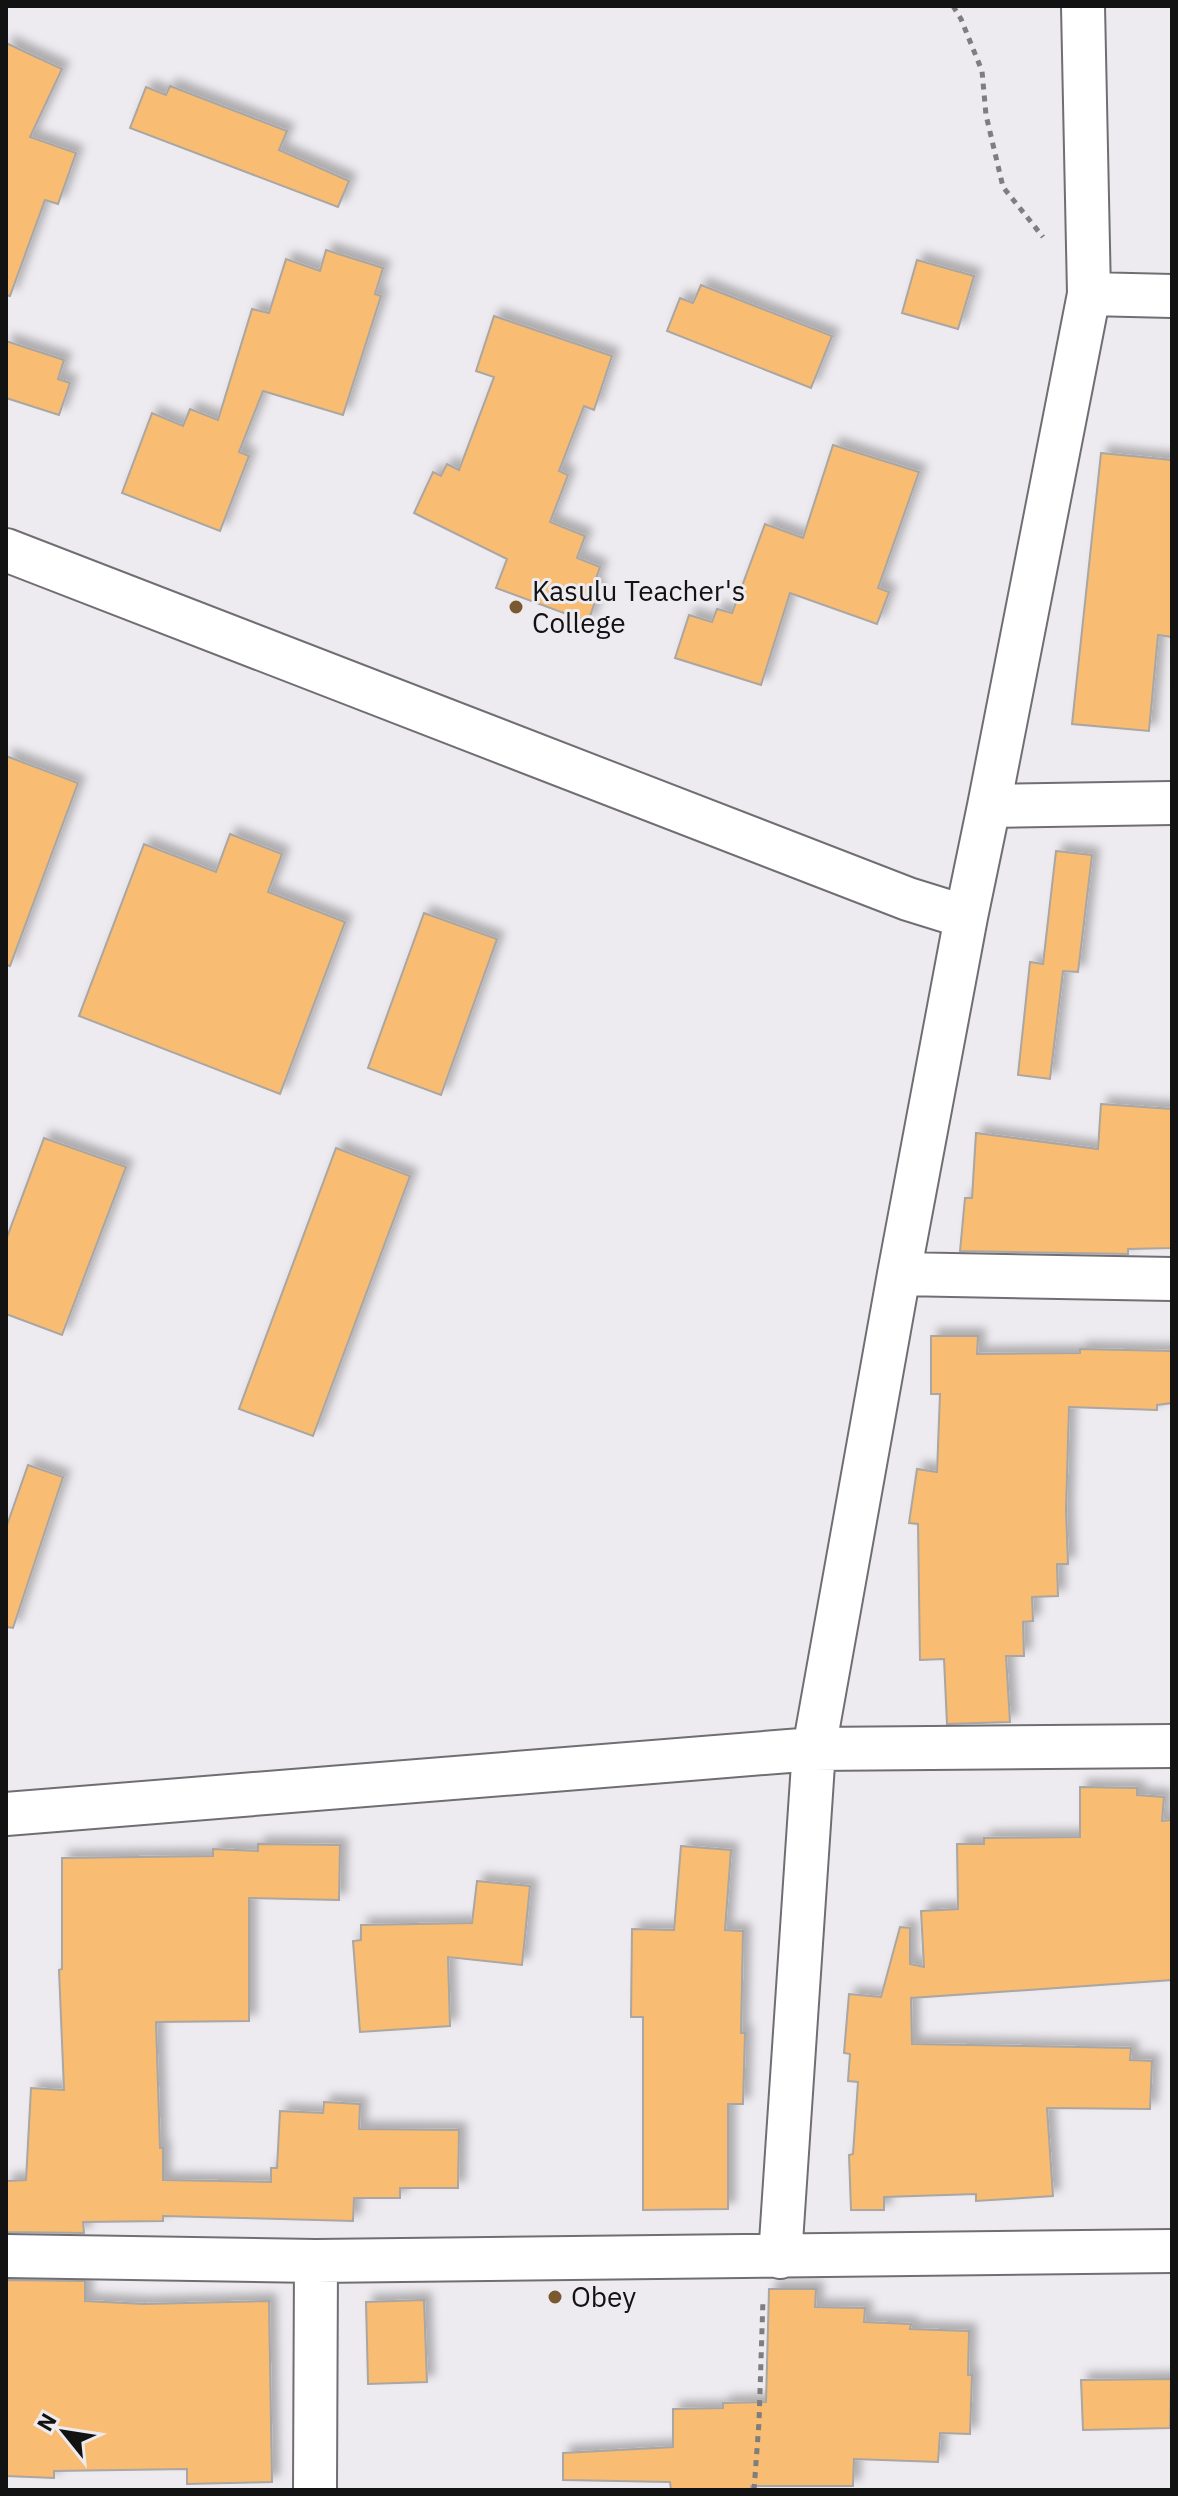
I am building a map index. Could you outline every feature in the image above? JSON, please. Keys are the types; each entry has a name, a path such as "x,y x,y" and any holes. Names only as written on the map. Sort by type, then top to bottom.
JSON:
{"street":[{"path":"785,2256 814,1749 966,917 1089,294 1083,6"},
{"path":"1089,294 1172,296"},
{"path":"6,550 908,899 966,917"},
{"path":"989,806 1172,803"},
{"path":"899,1274 1172,1279"},
{"path":"6,1814 814,1749 1172,1746"},
{"path":"6,2256 316,2261 1172,2251"},
{"path":"315,2490 316,2261"}],"path":[{"path":"953,6 982,71 986,115 1003,187 1089,294"},
{"path":"754,2490 762,2349 762,2282 785,2256"}],"building":[{"path":"6,43 62,69 30,137 76,153 58,204 45,200 10,296 6,295"},
{"path":"170,86 287,131 279,150 349,181 338,207 130,128 146,87 166,95"},
{"path":"326,250 383,268 375,294 381,296 343,415 263,391 239,452 249,456 220,531 122,493 152,413 183,426 190,409 218,420 252,309 269,313 286,259 320,271"},
{"path":"917,260 974,276 958,329 902,313"},
{"path":"701,285 832,336 811,388 667,331 680,298 693,303"},
{"path":"494,316 612,356 594,410 584,406 559,471 568,475 550,522 585,536 577,558 600,567 593,587 599,590 588,622 496,588 507,559 414,513 433,472 441,476 447,464 459,470 494,377 476,371"},
{"path":"6,341 64,360 58,379 70,383 59,415 6,398"},
{"path":"833,445 919,472 878,588 889,592 877,624 790,593 761,685 675,658 689,615 712,622 717,609 732,613 765,524 803,538"},
{"path":"1101,453 1172,460 1172,637 1158,635 1149,731 1072,724"},
{"path":"6,756 78,783 10,966 6,965"},
{"path":"230,834 282,854 268,892 345,922 280,1094 79,1016 144,844 216,872"},
{"path":"1056,851 1092,855 1078,972 1063,971 1050,1079 1018,1075 1030,962 1043,964"},
{"path":"424,913 497,939 441,1095 368,1068"},
{"path":"1101,1104 1172,1109 1172,1248 1128,1249 1128,1254 960,1251 965,1198 972,1198 976,1133 1098,1149"},
{"path":"44,1138 126,1167 62,1335 6,1314 6,1240"},
{"path":"336,1148 410,1176 313,1436 239,1409"},
{"path":"931,1336 978,1336 977,1354 1080,1353 1080,1349 1172,1351 1172,1403 1157,1405 1157,1410 1069,1407 1068,1564 1057,1564 1058,1596 1032,1597 1033,1621 1023,1622 1024,1656 1006,1656 1010,1722 947,1724 944,1659 920,1660 918,1524 909,1523 917,1469 937,1472 940,1394 931,1394"},
{"path":"28,1465 63,1477 13,1628 6,1627 6,1528"},
{"path":"1080,1787 1137,1788 1137,1795 1164,1797 1162,1821 1172,1820 1172,1980 911,1998 912,2044 1131,2048 1130,2060 1152,2061 1150,2109 1047,2108 1053,2196 976,2201 976,2194 884,2197 884,2210 851,2210 849,2155 853,2154 858,2082 848,2081 850,2054 844,2053 849,1994 881,1997 900,1927 910,1928 910,1964 924,1967 921,1911 958,1909 957,1844 984,1844 984,1838 1080,1837"},
{"path":"258,1844 340,1845 339,1900 249,1898 249,2021 156,2022 163,2180 271,2182 271,2168 277,2168 280,2111 323,2113 324,2102 360,2104 359,2129 459,2130 458,2188 400,2188 400,2198 354,2198 353,2221 163,2216 163,2221 83,2222 84,2233 6,2232 6,2181 26,2180 31,2088 64,2090 59,1970 62,1969 62,1858 213,1856 213,1849 258,1851"},
{"path":"681,1846 731,1850 725,1930 743,1931 743,2104 728,2104 728,2209 643,2210 643,2017 631,2017 632,1929 674,1930"},
{"path":"477,1881 530,1886 522,1965 448,1957 450,2026 360,2032 353,1941 361,1940 361,1925 472,1923"},
{"path":"6,2280 85,2281 85,2301 144,2304 269,2301 272,2482 187,2484 187,2469 54,2471 54,2478 6,2476"},
{"path":"769,2289 816,2289 815,2307 865,2308 864,2322 911,2324 910,2329 969,2331 968,2375 972,2375 970,2434 940,2433 938,2462 854,2459 853,2486 671,2490 670,2482 563,2480 563,2453 673,2447 673,2409 723,2408 723,2403 766,2402"},
{"path":"424,2300 427,2382 368,2384 366,2302"},
{"path":"1171,2379 1170,2428 1083,2430 1081,2380"}],"place":[{"name":"Kasulu Teacher's College","path":"516,607"},
{"name":"Obey","path":"555,2297"}]}
